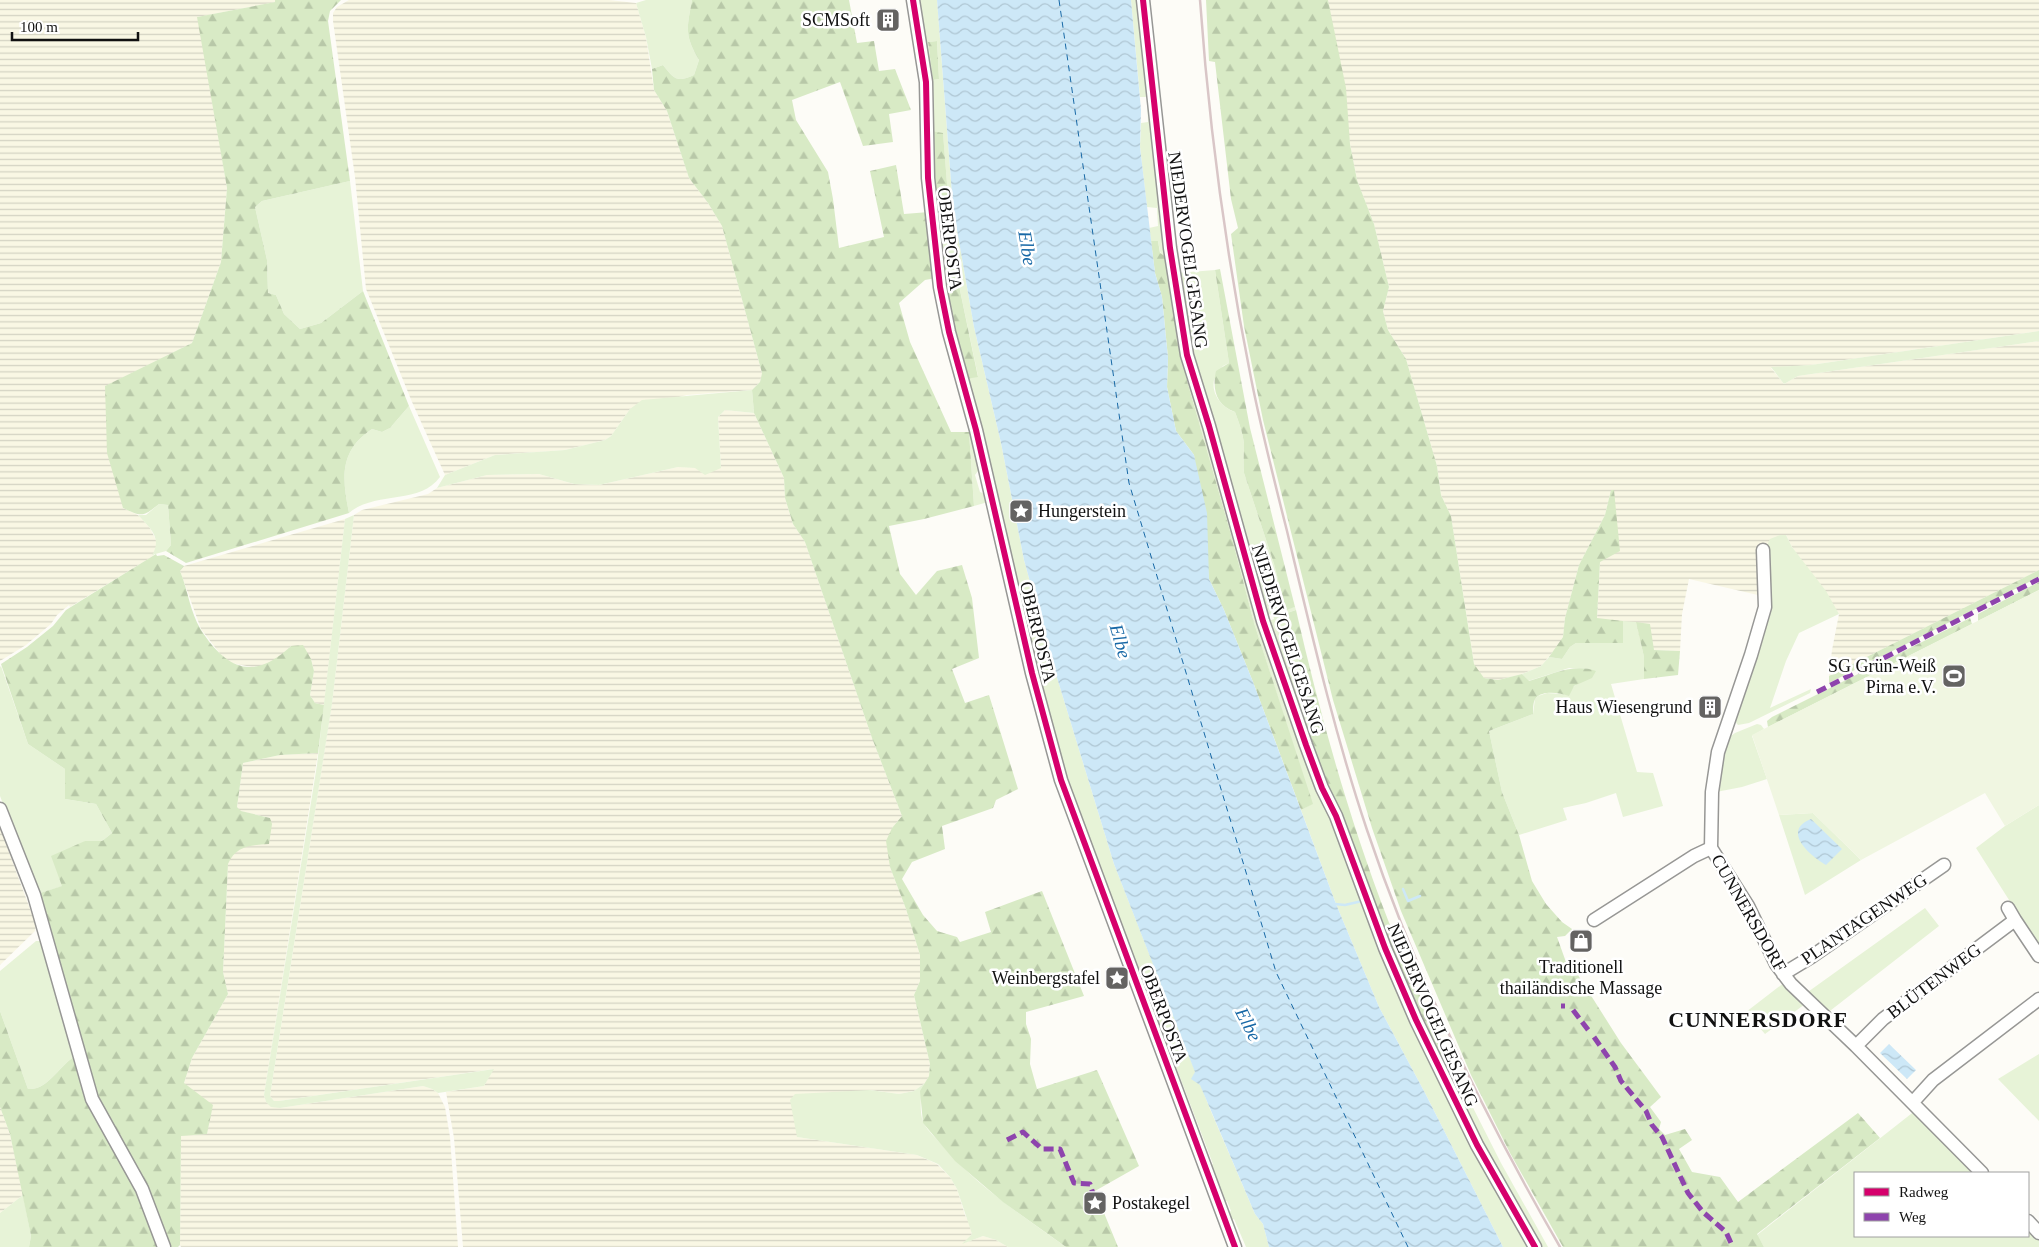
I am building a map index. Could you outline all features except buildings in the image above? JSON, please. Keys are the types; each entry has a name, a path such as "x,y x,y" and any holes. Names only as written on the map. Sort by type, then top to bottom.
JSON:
{"street":[{"name":"OBERPOSTA","path":"913,0 926,82 928,178 940,287 949,332 974,422 1032,673 1061,780 1235,1247"},
{"name":"NIEDERVOGELGESANG","path":"1143,0 1170,248 1187,355 1209,426 1266,630 1322,788 1336,816 1385,948 1412,1011 1477,1146 1535,1247"},
{"name":"CUNNERSDORF","path":"1763,550 1765,607 1718,752 1712,792 1711,848 1748,906 1767,950 1783,974 1981,1172"},
{"path":"0,809 34,895 92,1099 142,1189 164,1247"},
{"name":"CUNNERSDORF","path":"1594,920 1694,856 1711,848"},
{"name":"PLANTAGENWEG","path":"1783,974 1811,957 1944,865"},
{"path":"2008,908 2039,956"},
{"name":"BLÜTENWEG","path":"1856,1046 1883,1019 2015,920"},
{"path":"1913,1102 1933,1080 2039,999"},
{"path":"2029,1222 2039,1233"}],"shaded area":[{"path":"0,0 275,0 276,2 198,17 227,188 221,262 192,343 106,386 123,508 138,515 150,528 156,540 157,548 153,556 70,607 69,605 57,615 51,624 26,645 0,661"},
{"path":"349,0 609,0 636,3 646,37 654,90 667,111 689,178 722,226 762,373 760,382 752,390 687,395 630,409 611,436 605,440 565,450 495,455 445,475 412,402 366,289 355,177 333,21 333,13 337,7"},
{"path":"1328,0 2039,0 2039,331 1811,365 1771,368 1784,384 1798,376 2039,341 2039,570 1829,676 1839,614 1792,547 1786,535 1762,596 1689,579 1682,614 1680,651 1654,650 1597,619 1600,562 1611,490 1605,515 1579,565 1565,618 1563,637 1557,647 1541,666 1522,674 1498,680 1484,678 1480,675 1474,664 1451,516 1441,495 1437,466 1406,359 1388,330 1383,311 1389,287 1374,224 1357,180"},
{"path":"725,410 754,413 784,478 785,498 793,524 805,542 872,738 902,816 892,828 890,867 906,909 920,955 920,981 914,995 930,1064 929,1076 925,1083 914,1091 899,1094 870,1090 797,1137 917,1155 937,1164 950,1177 957,1189 969,1223 972,1234 964,1243 983,1236 996,1240 1008,1247 463,1247 454,1138 446,1092 484,1086 493,1069 279,1101 274,1101 270,1096 332,704 354,515 362,510 428,494 437,488 487,475 539,474 574,484 599,485 678,467 721,468 718,417"},
{"path":"345,519 324,705 315,703 310,695 314,671 311,659 291,646 278,659 267,665 252,667 231,663 221,655 201,629 180,571 184,566"},
{"path":"318,753 264,1095 266,1102 280,1108 423,1086 438,1093 445,1107 450,1137 458,1247 181,1247 180,1245 181,1135 207,1134 209,1123 184,1083 192,1058 228,994 223,972 228,864 231,855 246,845 269,843 270,818 240,811 237,807 243,763 280,755"},
{"path":"0,828 36,925 35,931 0,965"},
{"path":"0,1107 10,1134 23,1195 0,1213"}],"green space":[{"path":"275,0 341,0 330,11 328,21 350,181 262,201 255,207 267,260 268,293 276,295 284,314 300,329 321,323 363,291 409,406 390,428 382,432 372,429 361,437 348,456 344,477 349,513 186,563 166,551 171,545 168,505 159,504 142,514 123,508 107,453 105,386 192,343 221,262 227,188 197,17 275,2"},
{"path":"646,0 692,0 688,31 691,44 699,60 694,75 680,79 670,74 663,65 652,69 646,37 636,3"},
{"path":"692,0 849,0 857,43 874,41 879,71 895,69 911,110 889,114 893,142 863,146 840,82 792,100 796,120 828,172 839,248 884,237 870,171 896,165 904,214 929,212 936,278 925,280 899,303 910,342 951,432 969,432 974,506 889,526 900,574 916,595 937,571 962,565 972,598 979,658 952,669 965,703 989,695 1018,789 996,800 993,808 942,826 945,849 912,862 902,879 923,915 937,931 957,937 960,942 991,932 985,912 1042,891 1084,996 1026,1012 1026,1024 1031,1039 1030,1064 1037,1089 1097,1070 1139,1166 1095,1191 1118,1247 1066,1247 1003,1202 955,1161 923,1123 920,1091 929,1076 930,1064 914,995 920,981 920,955 906,909 890,867 886,841 892,828 902,816 872,738 805,542 793,524 785,498 784,478 754,413 752,390 760,382 762,373 722,226 689,178 667,111 654,90 652,69 663,65 670,74 680,79 694,75 699,60 691,44 688,31"},
{"path":"917,0 937,0 953,207 974,327 1001,443 1024,560 1051,658 1114,864 1210,1109 1255,1214 1263,1224 1269,1247 1246,1247 1234,1219 1228,1221 1225,1214 1231,1211 1227,1201 1221,1202 1206,1168 1213,1164 1055,749 966,379 978,376 956,271 941,273 936,224 950,221 943,134 930,131","holes":["937,41 939,79 933,80 928,42"]},
{"path":"1131,0 1140,0 1180,331 1237,536 1383,950 1532,1247 1503,1247 1379,1007 1336,904 1301,810 1312,804 1254,623 1186,377 1158,241 1151,241 1149,228 1158,226 1157,208 1147,207 1140,147 1141,123 1148,122 1147,97 1140,97"},
{"path":"1206,0 1328,0 1346,88 1350,144 1357,180 1374,224 1389,287 1383,311 1388,330 1406,359 1437,466 1441,495 1451,516 1474,664 1484,678 1498,680 1522,674 1529,681 1579,668 1596,671 1592,678 1574,686 1569,696 1552,693 1539,695 1534,701 1533,714 1489,731 1502,792 1519,835 1532,881 1546,904 1562,922 1572,929 1565,936 1557,937 1571,976 1578,975 1621,1043 1661,1097 1650,1107 1661,1122 1659,1129 1665,1135 1685,1129 1692,1140 1679,1149 1692,1172 1720,1177 1738,1202 1858,1113 1880,1138 1757,1234 1764,1247 1563,1247 1510,1153 1471,1075 1401,911 1372,828 1333,700 1263,420 1244,326 1231,234 1238,228 1231,199 1215,62 1209,61"},
{"path":"937,41 939,79 933,80 928,42"},
{"path":"930,131 943,133 950,221 936,224"},
{"path":"350,181 363,291 321,323 300,329 284,314 276,295 268,293 267,260 255,207 262,201"},
{"path":"1151,241 1158,241 1160,253 1166,257 1178,342 1186,377 1254,623 1313,804 1301,810 1253,682 1224,610 1209,579 1194,455 1176,431 1167,387 1168,358 1162,297 1155,273"},
{"path":"1220,269 1250,428 1295,607 1286,610 1274,564 1244,473 1244,444 1241,428 1235,412 1223,405 1215,390 1216,371 1229,363 1215,270"},
{"path":"1215,270 1229,363 1223,366 1215,378 1214,391 1222,404 1235,412 1241,428 1244,444 1244,473 1274,564 1286,609 1295,607 1296,610 1287,613 1306,691 1312,733 1307,738 1269,621 1274,619 1273,615 1266,614 1219,445 1219,435 1201,390 1190,340 1178,273"},
{"path":"956,271 978,377 966,379 941,273"},
{"path":"2039,331 2039,341 1798,376 1784,384 1771,367 1811,365"},
{"path":"752,390 754,413 725,410 718,417 721,468 705,475 695,468 678,467 599,485 574,484 539,474 487,475 437,488 445,475 495,455 565,450 605,440 611,436 630,409 642,400"},
{"path":"409,406 440,477 431,486 421,491 371,502 359,506 349,513 344,477 348,456 361,437 372,429 382,432 390,428"},
{"path":"974,431 981,467 975,475 980,492 988,495 988,502 974,506 969,432"},
{"path":"1611,490 1614,490 1620,551 1600,562 1597,618 1623,621 1623,643 1576,643 1570,647 1562,659 1549,657 1563,637 1565,618 1579,565 1605,515"},
{"path":"159,504 168,505 171,545 166,551 152,555 155,549 155,538 150,528 138,515 146,515"},
{"path":"354,515 332,704 270,1096 274,1101 279,1101 494,1069 484,1086 438,1093 423,1086 280,1108 271,1107 266,1102 264,1095 317,765 345,519"},
{"path":"1786,535 1792,547 1826,591 1839,614 1799,633 1786,661 1770,708 1811,689 1810,693 1749,723 1738,725 1734,720 1764,630 1765,549 1770,539"},
{"path":"156,554 157,556 164,555 184,566 180,571 194,616 201,630 221,654 231,662 253,667 265,664 278,657 291,646 303,645 311,659 314,671 310,695 315,703 324,705 318,753 280,755 243,763 237,807 241,811 270,818 272,824 269,844 245,847 235,853 228,864 223,972 228,994 192,1058 184,1083 213,1105 207,1134 181,1136 180,1245 178,1247 167,1247 96,1102 37,894 62,886 51,856 85,841 102,841 112,833 96,804 65,799 65,769 28,744 1,664 27,647 53,626 66,610"},
{"path":"2039,570 2039,577 1829,683 1829,676"},
{"path":"2039,582 2039,590 1978,621 1978,614"},
{"name":"SG Grün-Weiß Pirna e.V.","path":"2039,590 2039,805 2005,826 1985,793 1861,860 1813,813 1779,815 1752,735"},
{"path":"1296,610 1325,728 1348,805 1388,920 1434,1027 1464,1090 1455,1094 1418,1019 1307,738 1312,733 1306,691 1287,613"},
{"path":"1970,618 1972,624 1768,727 1767,721 1772,717"},
{"path":"1623,621 1636,622 1644,657 1644,679 1611,684 1637,772 1653,773 1663,806 1623,817 1616,793 1563,808 1567,820 1519,835 1502,792 1489,731 1533,714 1535,699 1538,696 1547,693 1561,694 1583,681 1589,669 1569,668 1528,681 1522,674 1541,666 1549,657 1562,659 1570,647 1576,643 1623,643"},
{"path":"1636,622 1650,624 1654,650 1680,651 1678,675 1644,679 1644,657"},
{"path":"1,666 28,744 65,769 65,799 96,804 112,833 102,841 85,841 63,886 37,894 0,796"},
{"path":"1757,724 1761,725 1764,729 1752,736 1767,779 1742,787 1716,792 1724,741 1735,733"},
{"path":"2039,805 2039,947 1976,848 2005,826"},
{"path":"1813,813 1861,860 1805,895 1779,815"},
{"path":"1925,908 1939,926 1826,1014 1805,994"},
{"path":"36,941 42,941 77,1055 42,1086 28,1089 0,1011 0,971"},
{"path":"1785,982 1805,1004 1765,1034 1746,1012"},
{"path":"0,1011 28,1089 42,1086 77,1055 142,1196 161,1247 29,1247 31,1236 10,1134 0,1107"},
{"path":"2039,1054 2039,1121 1998,1079"},
{"path":"925,1083 921,1097 921,1114 924,1124 930,1132 984,1187 1066,1247 1008,1247 996,1240 983,1236 962,1244 972,1234 957,1189 950,1177 938,1164 917,1155 797,1137 790,1100 795,1094 870,1090 899,1094 914,1091"},
{"path":"1464,1090 1501,1163 1548,1247 1539,1247 1455,1094"},
{"path":"1916,1110 1975,1172 1854,1172 1854,1237 2029,1237 2029,1228 2039,1239 2039,1247 1764,1247 1757,1235"},
{"path":"23,1195 31,1236 29,1247 0,1247 0,1213"}],"water":[{"name":"Elbe","path":"937,0 1131,0 1141,110 1140,147 1155,273 1162,297 1168,358 1167,387 1176,431 1194,455 1207,513 1209,579 1224,610 1253,682 1336,904 1379,1007 1503,1247 1269,1247 1263,1224 1255,1214 1200,1085 1191,1079 1195,1072 1114,864 1051,658 1024,560 1001,443 974,327 953,207"},
{"path":"1811,819 1842,849 1826,865 1806,850 1798,836 1798,830 1802,824"},
{"path":"1889,1044 1916,1070 1907,1079 1880,1053"}],"waterway":[{"path":"1403,889 1408,901 1420,896"},
{"path":"1335,904 1345,905 1362,901"}],"ferry route":[{"path":"1059,0 1129,483 1276,972 1408,1247"}],"railway":[{"path":"1200,0 1208,95 1220,190 1242,331 1268,454 1344,756 1386,884 1429,991 1504,1146 1560,1247"}],"marked path":[{"path":"1817,692 2039,579"},
{"path":"1573,1010 1589,1031"},
{"path":"1594,1037 1615,1067 1621,1081 1646,1111 1652,1125 1662,1137 1688,1193 1703,1212 1726,1232 1731,1243"},
{"path":"1007,1140 1023,1132 1042,1149 1060,1149 1074,1183 1090,1184 1094,1197"}],"cycle path":[{"path":"913,0 926,82 928,178 940,287 949,332 976,430 1032,673 1061,780 1235,1247"},
{"path":"1143,0 1170,248 1187,355 1209,426 1263,621 1322,788 1336,816 1385,948 1416,1020 1477,1145 1535,1247"}],"place":[{"name":"SCMSoft","path":"888,20"},
{"name":"Hungerstein","path":"1021,511"},
{"name":"SG Grün-Weiß Pirna e.V.","path":"1954,676"},
{"name":"Haus Wiesengrund","path":"1710,707"},
{"name":"Traditionell thailändische Massage","path":"1581,941"},
{"name":"Weinbergstafel","path":"1117,978"},
{"name":"Postakegel","path":"1095,1203"}],"district":[{"name":"CUNNERSDORF","path":"1758,1019"}]}
